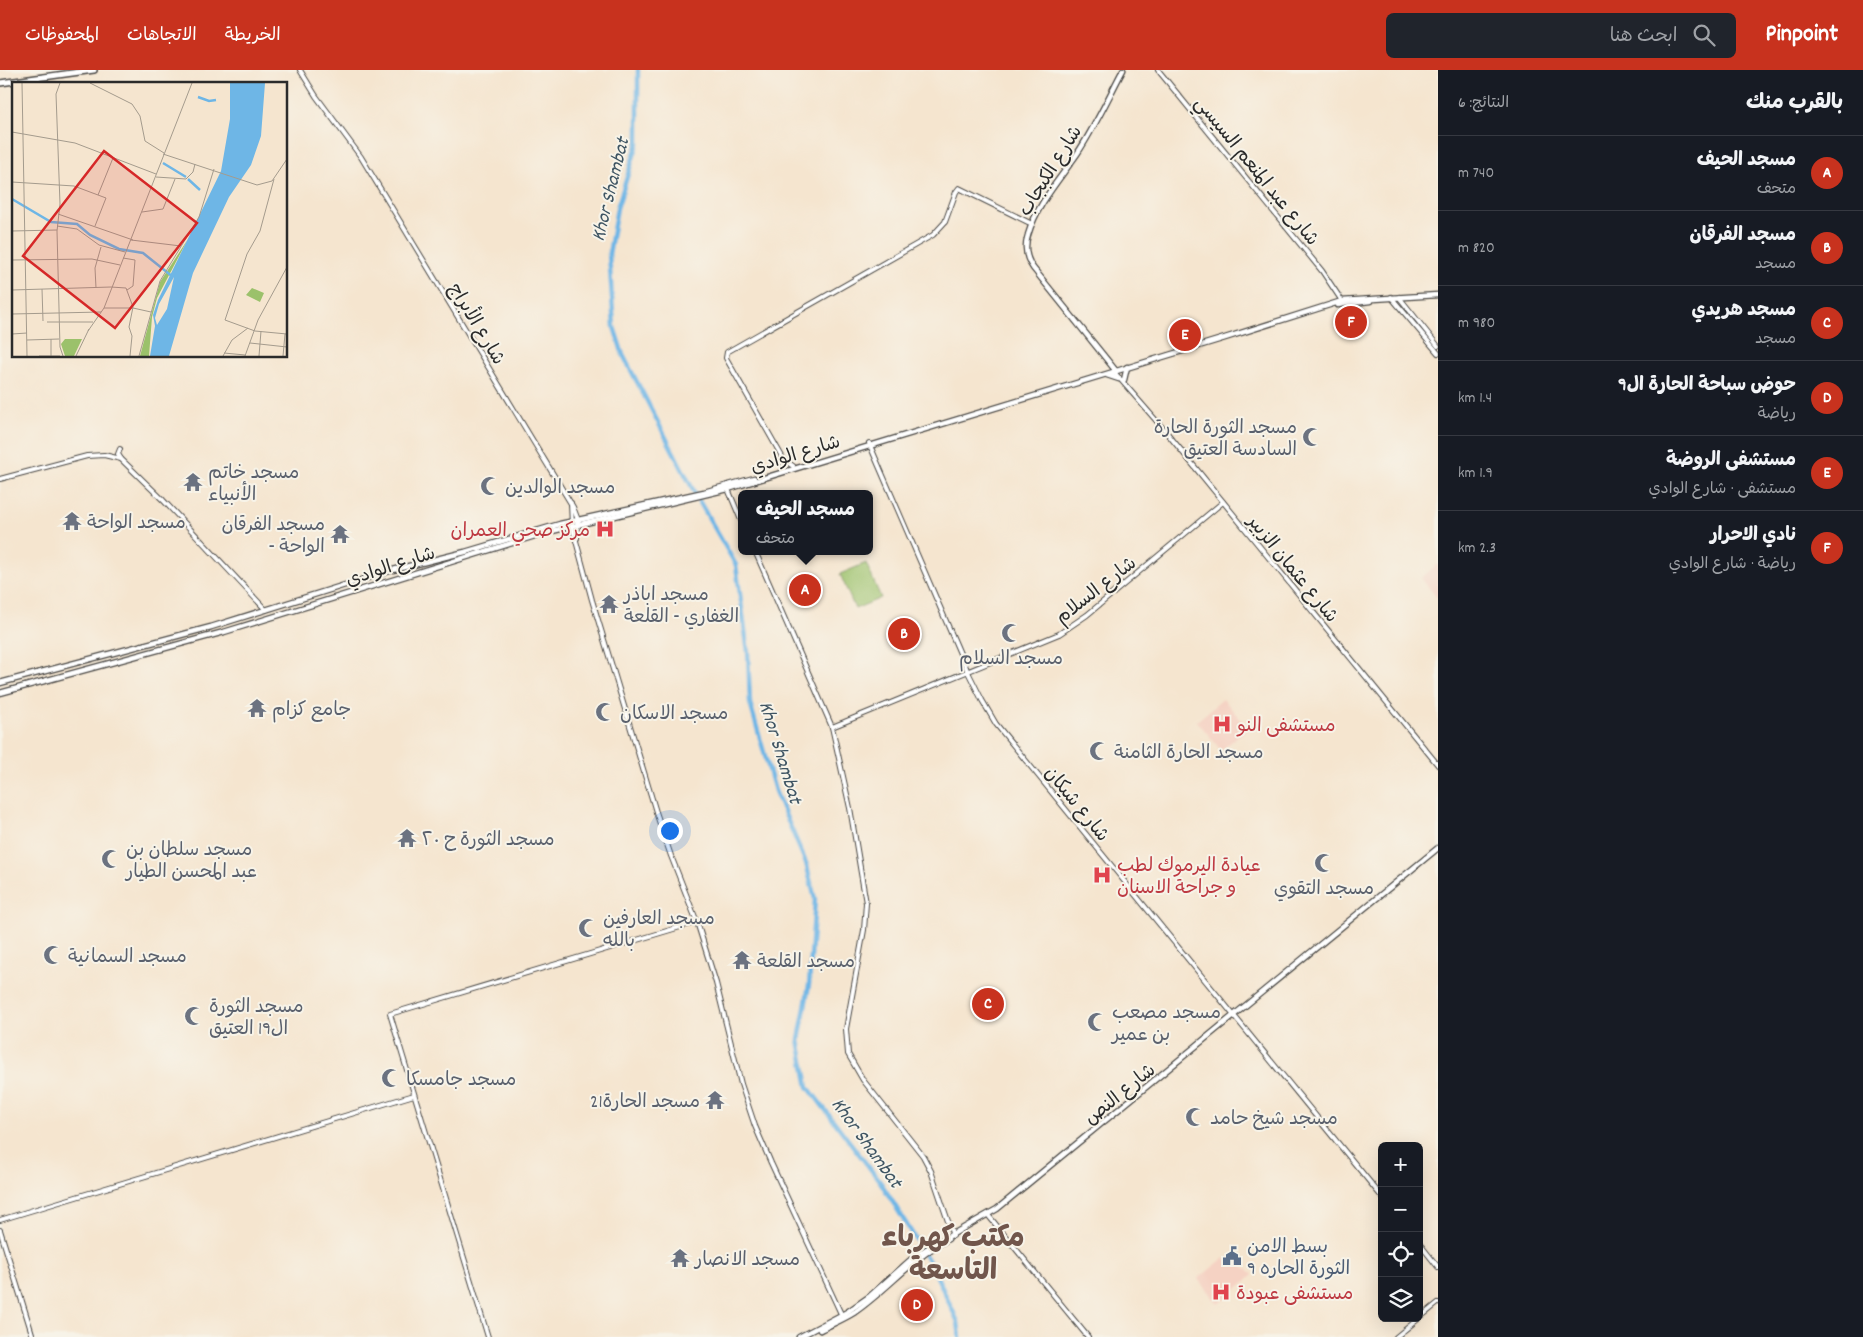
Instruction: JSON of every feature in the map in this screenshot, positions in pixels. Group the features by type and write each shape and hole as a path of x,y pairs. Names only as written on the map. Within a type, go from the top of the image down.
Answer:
{"main road":[{"path":"0,81 70,70"},
{"path":"0,81 94,70"},
{"name":"شارع الكبجاب","path":"1108,363 1029,263 1026,245 1032,224 1051,189 1090,131 1124,70"},
{"name":"شارع الوادي","path":"705,494 793,466 1106,375 1340,301 1438,296"},
{"name":"شارع الوادي","path":"1262,326 1270,326 1340,304 1392,298"},
{"path":"1108,363 1127,368 1122,379 1106,375 1108,363"},
{"path":"1108,363 1115,371"},
{"name":"شارع الوادي","path":"0,693 212,636 578,522 728,489 872,444"},
{"name":"شارع الوادي","path":"0,683 211,627 393,570 572,524"},
{"path":"324,591 323,597 325,601"},
{"path":"314,595 318,599 316,604"},
{"path":"211,627 209,632 212,636"},
{"path":"201,629 205,633 204,638"},
{"path":"71,664 72,673"},
{"path":"62,666 66,670 64,675"},
{"name":"شارع النص","path":"843,1317 863,1306 917,1257 990,1214 1438,849"},
{"path":"799,1337 843,1317"},
{"path":"805,1337 843,1317"}],"street":[{"name":"شارع الأبراج","path":"300,70 316,96 361,157 571,503 578,522"},
{"name":"شارع عبد المنعم السيسي","path":"1158,70 1280,218 1335,290 1340,301"},
{"path":"793,466 784,460 726,358 728,352 933,234 945,222 959,188 1032,224"},
{"path":"1392,298 1438,353"},
{"path":"1400,298 1438,346"},
{"name":"شارع عثمان الزبير","path":"1115,371 1438,766"},
{"name":"شارع شيكان","path":"872,444 875,456 968,672 1000,730 1378,1192"},
{"path":"120,449 118,454 121,459 163,500 266,610"},
{"path":"0,479 87,456 104,455 121,459"},
{"path":"783,470 784,460"},
{"path":"728,489 738,513"},
{"name":"شارع السلام","path":"832,726 968,672 1055,636 1072,627 1223,502"},
{"path":"571,503 572,524 592,600 649,791 673,863 697,922 723,1006 741,1084 755,1126 843,1317"},
{"path":"577,541 578,522"},
{"path":"757,555 832,726 850,808 866,903 864,930 846,1029 845,1039 848,1054 863,1080 924,1157 931,1171 953,1235"},
{"path":"488,1337 390,1014 697,922"},
{"path":"0,1220 414,1095"},
{"path":"990,1214 1088,1337"},
{"path":"0,1230 32,1337"},
{"path":"1423,1248 1438,1266"},
{"path":"1396,1337 1438,1303"}],"shaded area":[{"path":"1438,564 1438,599 1421,578"},
{"name":"مستشفى النو","path":"1223,699 1248,728 1221,750 1197,721"},
{"name":"مستشفى عبودة","path":"1224,1258 1248,1269 1253,1275 1218,1304 1198,1279"}],"green space":[{"path":"866,563 881,598 855,609 840,574"}],"waterway":[{"name":"Khor Shambat","path":"638,70 638,143 617,208 609,254 614,327 623,355 699,501 736,565 748,652 750,703 775,791 806,863 815,899 809,985 799,1040 808,1087 881,1183 907,1225 933,1268 958,1322 960,1337"}],"place":[{"name":"نادي الاحرار","path":"1351,322"},
{"name":"مستشفى الروضة","path":"1185,335"},
{"name":"مسجد الثورة الحارة السادسة العتيق","path":"1312,437"},
{"name":"مسجد خاتم الأنبياء","path":"193,482"},
{"name":"مسجد الوالدين","path":"490,486"},
{"name":"مسجد الواحة","path":"72,521"},
{"name":"مركز صحي العمران","path":"605,529"},
{"name":"مسجد الفرقان - الواحة","path":"340,534"},
{"name":"مسجد الحيف","path":"805,590"},
{"name":"مسجد اباذر الغفاري - القلعة","path":"609,604"},
{"name":"مسجد السلام","path":"1011,633"},
{"name":"مسجد الفرقان","path":"904,634"},
{"name":"جامع كزام","path":"257,708"},
{"name":"مسجد الاسكان","path":"605,712"},
{"name":"مستشفى النو","path":"1222,724"},
{"name":"مسجد الحارة الثامنة","path":"1099,751"},
{"name":"مسجد الثورة ح ٢٠","path":"407,838"},
{"name":"مسجد سلطان بن عبد المحسن الطيار","path":"111,859"},
{"name":"مسجد التقوي","path":"1324,863"},
{"name":"عيادة اليرموك لطب و جراحة الاسنان","path":"1102,875"},
{"name":"مسجد العارفين بالله","path":"588,928"},
{"name":"مسجد السمانية","path":"53,955"},
{"name":"مسجد القلعة","path":"742,960"},
{"name":"مسجد هريدي","path":"988,1004"},
{"name":"مسجد الثورة ال19 العتيق","path":"194,1016"},
{"name":"مسجد مصعب بن عمير","path":"1097,1022"},
{"name":"مسجد جامسكا","path":"391,1078"},
{"name":"مسجد الحارة21","path":"715,1100"},
{"name":"مسجد شيخ حامد","path":"1195,1117"},
{"name":"بسط الامن الثورة الحاره 9","path":"1232,1256"},
{"name":"مسجد الانصار","path":"680,1258"},
{"name":"مستشفى عبودة","path":"1221,1292"},
{"name":"حوض سباحة الحارة ال9","path":"917,1305"}],"district":[{"name":"مكتب كهرباء التاسعة","path":"953,1253"}]}
